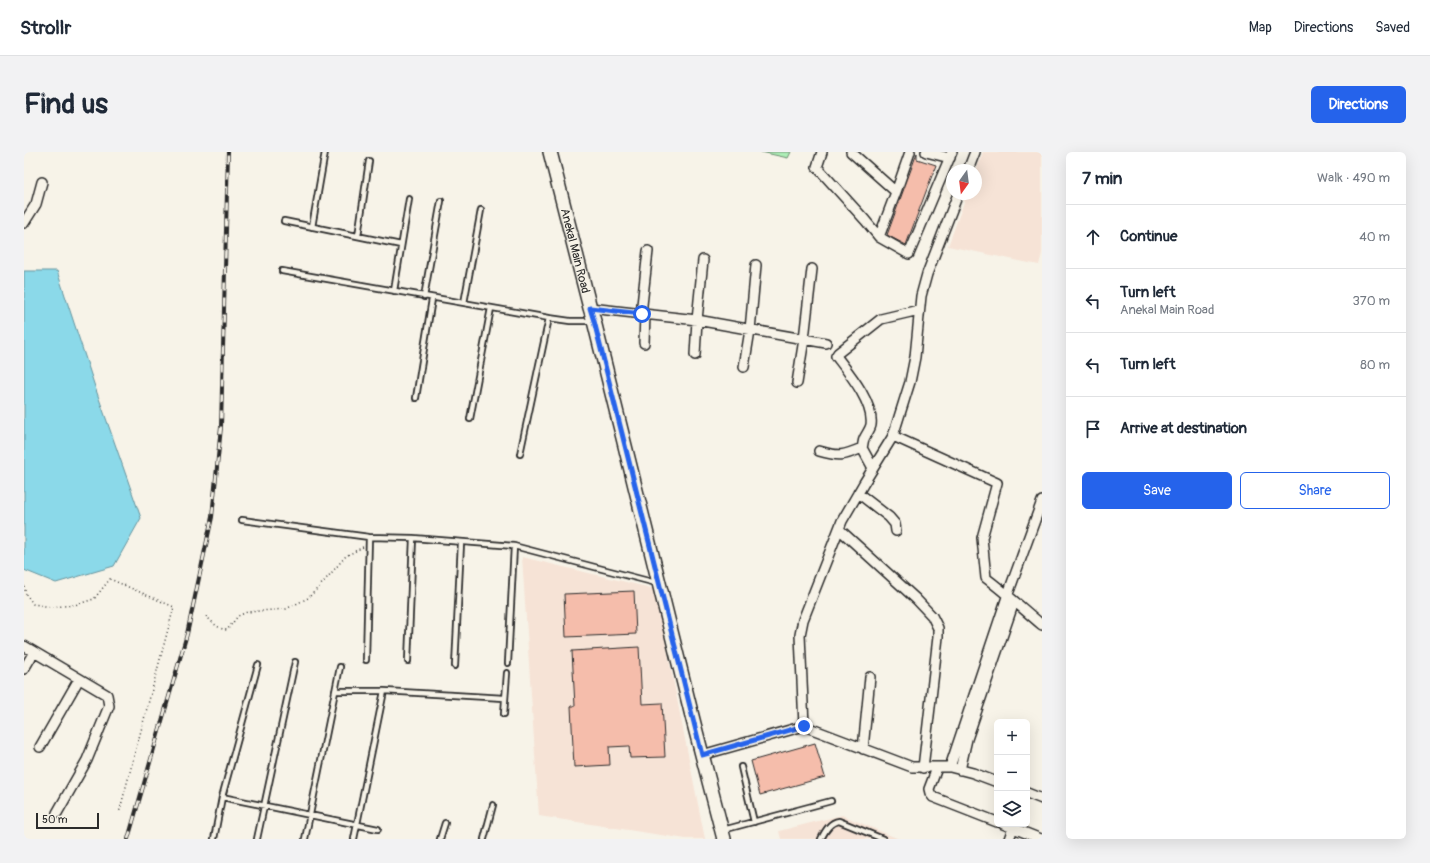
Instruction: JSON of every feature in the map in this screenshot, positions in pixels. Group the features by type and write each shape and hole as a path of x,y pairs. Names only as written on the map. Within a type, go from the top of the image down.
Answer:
{"main road":[{"name":"Anekal Main Road","path":"548,152 594,321 723,835"}],"street":[{"path":"822,152 817,167 879,237 909,254 951,155 926,152"},
{"path":"851,152 896,192"},
{"path":"879,237 910,152"},
{"path":"970,164 975,152"},
{"path":"24,223 36,204 42,182"},
{"path":"804,726 800,636 803,620 842,521 893,436 910,382 915,357 921,296 956,200"},
{"path":"644,343 644,314 648,251"},
{"path":"695,355 703,260"},
{"path":"744,367 750,330 756,264"},
{"path":"797,383 804,339 812,269"},
{"path":"590,308 697,320 826,343"},
{"path":"873,468 862,448 864,439 871,425 870,411 858,385 836,356 881,319 919,310"},
{"path":"893,436 997,483 982,538 986,578 1008,594 1014,602 1042,624"},
{"path":"819,451 829,454 845,455 862,448"},
{"path":"858,493 889,517 895,524 896,531"},
{"path":"950,767 1008,594 1042,501"},
{"path":"839,529 916,599 936,622 938,637 923,768"},
{"path":"960,770 967,739 1014,602"},
{"path":"24,646 107,695 109,706 87,760 57,813"},
{"path":"24,669 34,652"},
{"path":"863,749 870,677"},
{"path":"40,747 79,679"},
{"path":"702,755 804,726 912,768 950,767 994,781"},
{"path":"937,768 929,790 933,797 994,821"},
{"path":"1030,794 1042,799"},
{"path":"1009,839 1013,828 1042,839"}],"lane":[{"path":"312,227 325,152"},
{"path":"358,236 369,161"},
{"path":"394,291 409,199"},
{"path":"424,297 441,201"},
{"path":"464,303 481,210"},
{"path":"284,221 401,245"},
{"path":"282,271 432,299 464,303 570,322 594,321"},
{"path":"416,398 432,299"},
{"path":"470,419 491,308"},
{"path":"520,454 549,318"},
{"path":"242,520 369,537 413,538 514,546 660,584"},
{"path":"366,660 369,537"},
{"path":"408,661 413,538"},
{"path":"455,666 461,543"},
{"path":"508,663 514,546"},
{"path":"257,839 263,805 295,662"},
{"path":"214,839 222,797 258,665"},
{"path":"304,839 340,667"},
{"path":"504,714 507,673"},
{"path":"335,691 384,691 504,698"},
{"path":"354,839 384,691"},
{"path":"741,767 754,822"},
{"path":"222,797 378,829"},
{"path":"723,835 754,822 831,801"},
{"path":"484,839 494,805"},
{"path":"821,839 827,828 834,821 839,821 883,839"},
{"path":"440,839 445,823"}],"path":[{"path":"206,616 216,626 223,630 227,630 238,616 247,612 286,609 308,598 346,556 369,544"},
{"path":"24,586 26,594 33,604 51,608 75,606 94,599 110,579 174,607 119,813"}],"shaded area":[{"path":"983,152 1042,152 1042,253 1039,265 948,246 965,200 982,200 982,164 979,164"},
{"path":"522,557 655,589 705,839 686,839 539,816"},
{"path":"842,815 899,839 781,839 779,831"}],"green space":[{"path":"761,152 791,152 788,158"}],"water":[{"path":"24,271 57,271 96,390 141,518 114,566 56,583 24,570"}],"building":[{"path":"917,153 917,159 936,165 906,245 887,235"},
{"path":"634,591 636,634 566,637 564,594"},
{"path":"639,647 642,704 662,703 665,757 630,758 629,746 609,747 610,765 574,767 571,706 575,706 572,651"},
{"path":"815,743 825,777 760,795 751,761"}],"railway":[{"path":"128,839 187,634 212,517 221,427 228,152"}],"route":[{"path":"642,314 590,308 702,755 804,726"}]}
